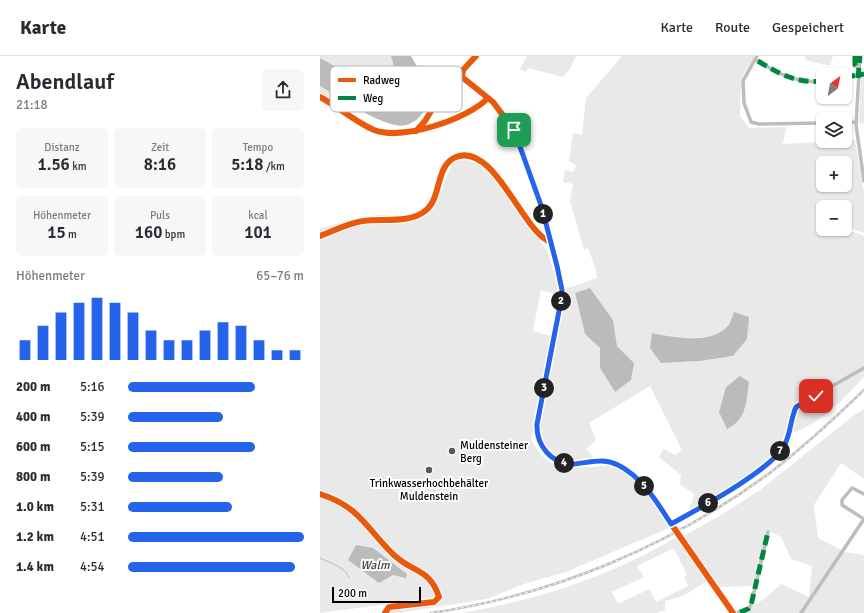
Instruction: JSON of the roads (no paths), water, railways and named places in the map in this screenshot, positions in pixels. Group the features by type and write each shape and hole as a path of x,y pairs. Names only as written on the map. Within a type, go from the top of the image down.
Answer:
{"main road":[{"path":"476,56 462,75 464,79 488,98 503,114 514,130 540,202 551,242 562,293 537,424 540,442 548,454 561,462 575,464 600,460 622,467 642,483 733,613"}],"street":[{"path":"855,56 855,65 858,68"},
{"path":"860,56 858,68 856,122 864,181"},
{"path":"816,81 805,82 791,79 756,58 743,81 745,107 753,123 816,123"},
{"path":"852,76 864,74"},
{"path":"342,112 374,130 388,133 401,132 421,130 435,126 471,111 488,98"},
{"path":"852,122 856,122"},
{"path":"672,526 738,485 778,454 787,438 796,407 864,368"},
{"path":"800,613 864,519 842,505 842,500 851,488 854,488 864,494"},
{"path":"736,613 748,609 751,605 768,532"}],"water":[{"path":"391,56 411,56 417,66 394,66"},
{"path":"320,58 335,66 330,66 330,92 320,86"},
{"path":"362,112 423,112 416,120 406,125 387,123"},
{"path":"590,288 613,320 617,346 634,363 631,380 615,392 600,368 600,348 585,334 575,293"},
{"path":"734,312 749,317 747,339 733,356 700,361 661,363 650,348 652,333 681,338 702,338 712,336 727,327"},
{"path":"740,376 749,382 746,403 742,415 734,425 727,429 719,412 726,387"},
{"name":"Walm","path":"356,545 373,548 407,574 406,578 393,575 379,583 348,560"}],"waterway":[{"path":"320,558 341,568 345,571 349,578"}],"railway":[{"path":"431,613 477,605 522,594 566,580 610,564 693,523 733,499 771,472 819,432 864,390"}],"place":[{"name":"Muldensteiner Berg","path":"452,451"},
{"name":"Trinkwasserhochbehälter Muldenstein","path":"429,470"}]}
